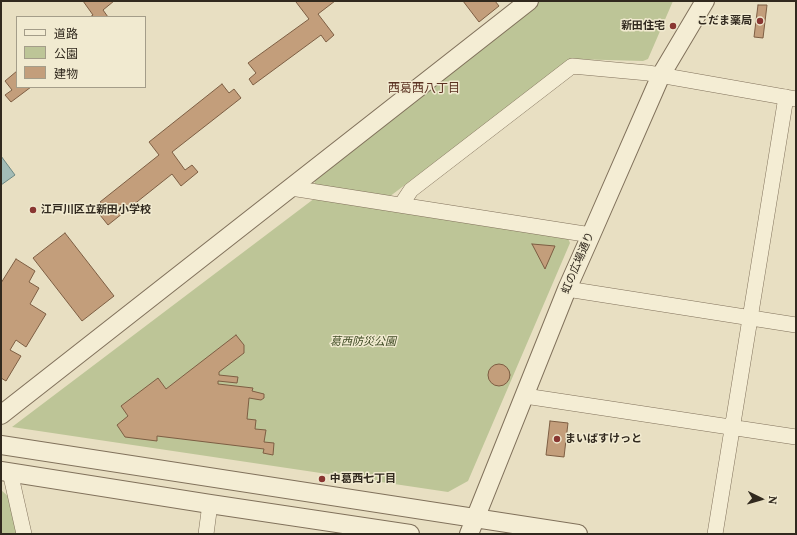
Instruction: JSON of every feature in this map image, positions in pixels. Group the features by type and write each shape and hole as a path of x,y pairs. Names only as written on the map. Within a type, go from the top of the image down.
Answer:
{"street":[{"path":"1,415 529,1"},
{"name":"虹の広場通り","path":"473,526 567,289 661,75 705,1"},
{"path":"401,205 411,190 572,66 661,75 791,98 751,318 715,534"},
{"path":"291,188 591,235"},
{"path":"567,289 796,325"},
{"path":"525,396 796,437"},
{"path":"1,445 473,526 578,534"},
{"path":"24,534 6,471 410,534"},
{"path":"206,534 210,504"}],"green space":[{"path":"537,1 673,1 648,59 643,61 571,59 389,197 314,187 315,181"},
{"name":"葛西防災公園","path":"315,198 567,236 570,243 468,481 448,492 12,427"},
{"path":"1,490 9,497 17,534 1,534"}],"water":[{"path":"1,156 15,175 1,185"}],"building":[{"path":"83,1 114,1 103,10 107,16 92,16 93,15"},
{"path":"335,1 318,14 334,35 326,42 321,35 253,85 249,79 256,73 248,63 309,19 296,2"},
{"path":"463,1 495,1 499,6 479,22"},
{"name":"こだま薬局","path":"758,5 767,5 763,38 754,37"},
{"path":"16,72 16,88 30,88 11,102 5,95 12,90 5,81"},
{"path":"222,84 229,93 234,89 241,98 172,152 185,170 192,165 198,172 181,186 172,174 108,225 100,215 107,210 100,202 159,155 149,142"},
{"path":"65,233 114,296 82,321 33,258"},
{"path":"532,244 555,246 545,269"},
{"path":"16,259 35,271 29,282 39,288 30,304 46,314 26,347 16,340 10,350 21,356 6,381 1,378 1,283"},
{"path":"236,335 244,345 244,353 219,372 219,375 238,377 237,383 218,381 218,384 253,388 252,391 264,394 264,398 261,400 249,398 247,419 256,420 255,429 266,430 264,442 274,443 273,455 263,453 264,449 157,436 157,441 125,437 117,425 128,416 121,406 158,378 166,389"},
{"path":"499,364 507,367 510,375 507,383 499,386 491,383 488,375 491,367"},
{"name":"まいばすけっと","path":"550,421 568,423 564,457 546,455"}],"place":[{"name":"こだま薬局","path":"760,21"},
{"name":"新田住宅","path":"673,26"},
{"name":"江戸川区立新田小学校","path":"33,210"},
{"name":"まいばすけっと","path":"557,439"},
{"name":"中葛西七丁目","path":"322,479"}],"district":[{"name":"西葛西八丁目","path":"424,89"}]}
